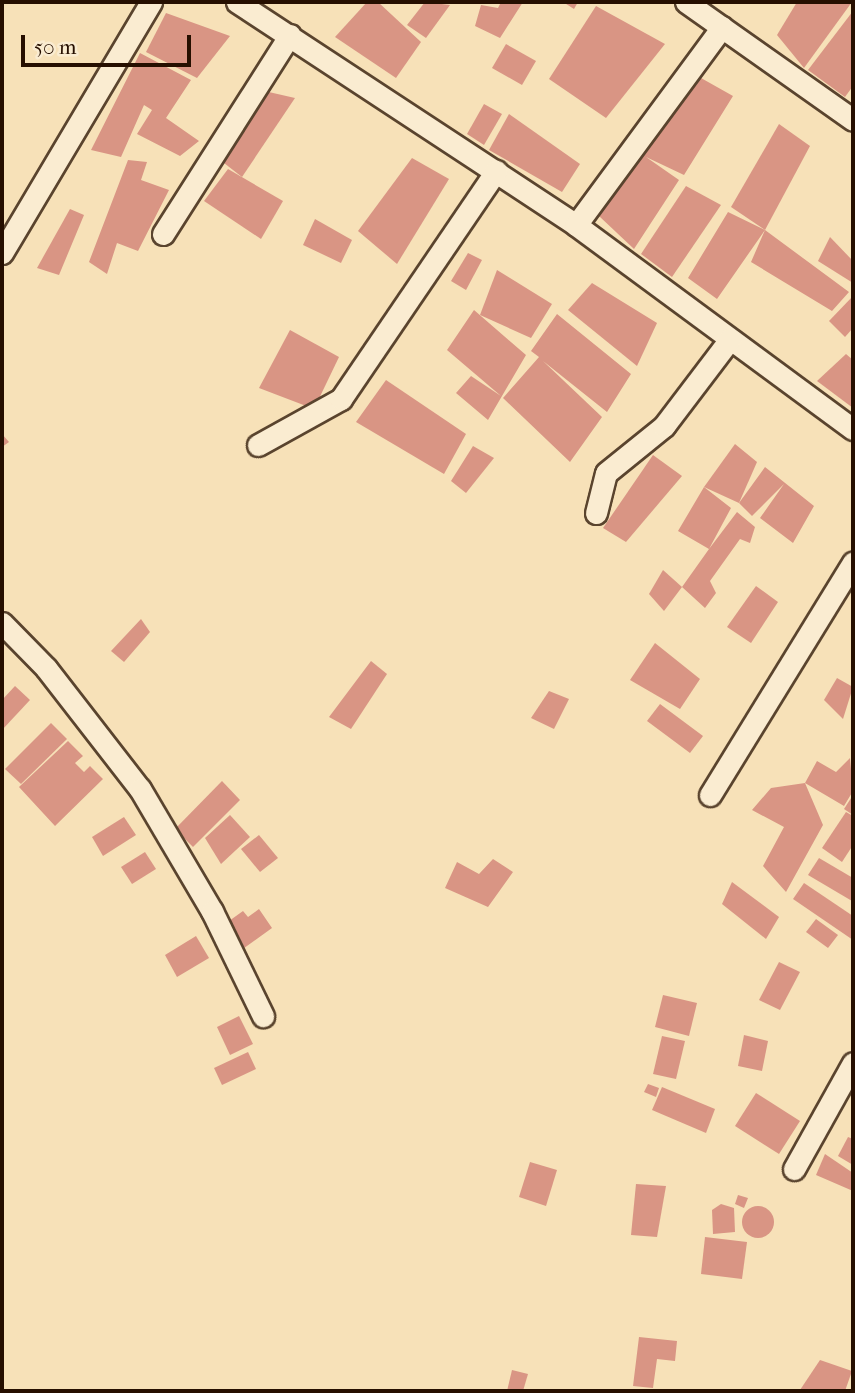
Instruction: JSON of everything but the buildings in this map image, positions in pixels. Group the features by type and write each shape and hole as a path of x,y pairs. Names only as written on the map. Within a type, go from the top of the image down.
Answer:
{"street":[{"path":"2,253 151,2"},
{"path":"237,2 576,225 853,429"},
{"path":"686,2 853,120"},
{"path":"576,225 722,27"},
{"path":"163,234 290,35"},
{"path":"258,446 341,399 496,171"},
{"path":"596,513 606,473 664,426 730,339"},
{"path":"710,795 853,563"},
{"path":"2,623 46,668 140,789 212,911 263,1016"},
{"path":"794,1169 853,1063"}]}
